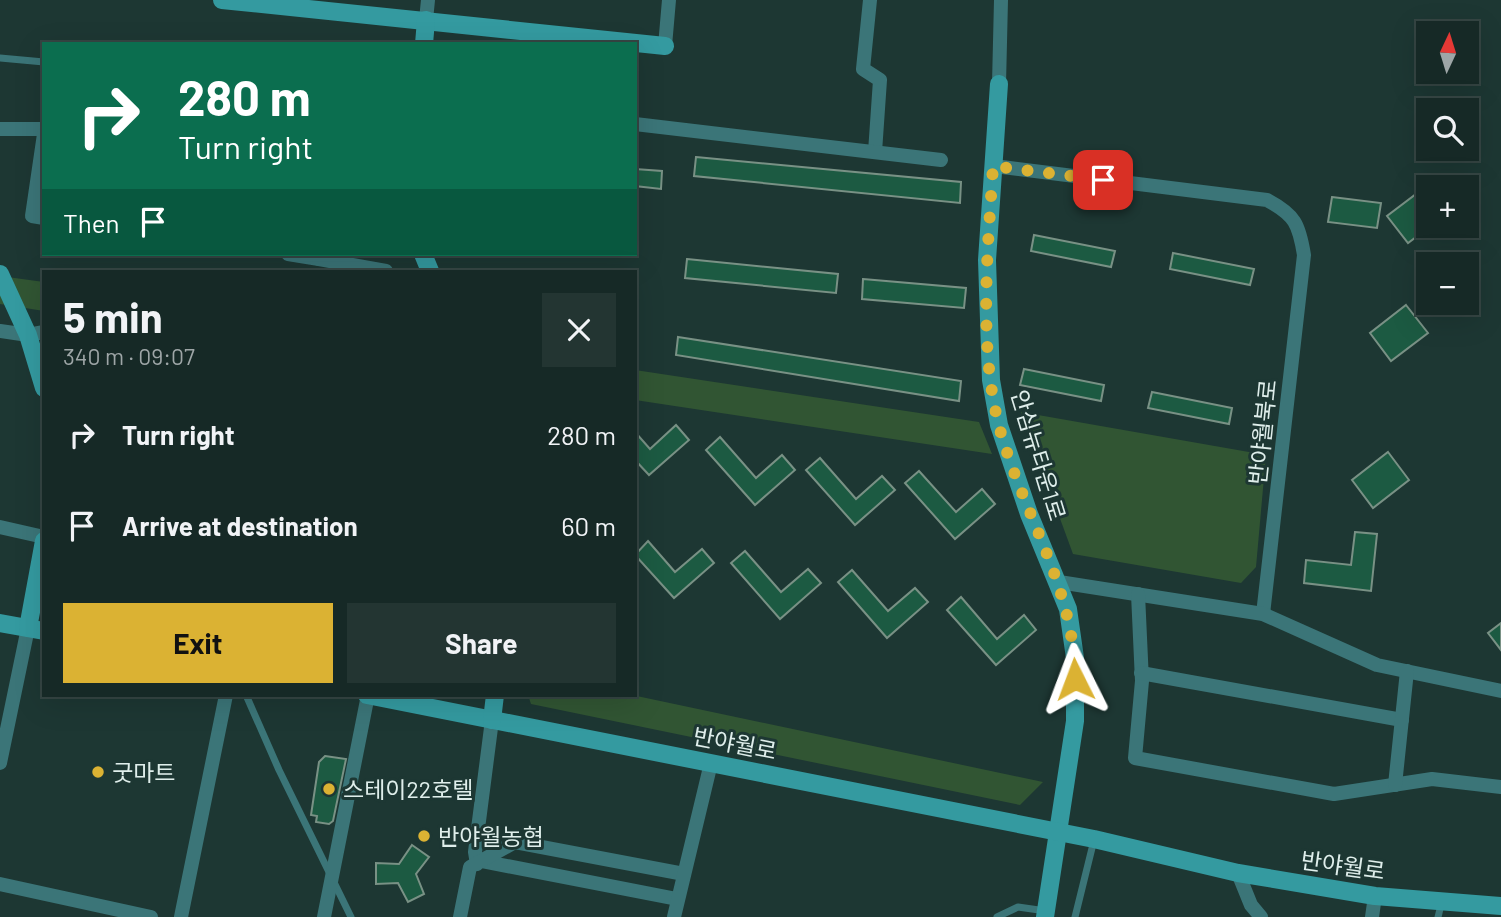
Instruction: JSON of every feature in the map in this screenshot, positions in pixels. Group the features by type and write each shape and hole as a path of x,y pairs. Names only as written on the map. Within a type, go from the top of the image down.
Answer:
{"street":[{"path":"222,0 621,42"},
{"path":"424,42 428,0"},
{"path":"637,44 665,47 669,0"},
{"path":"870,0 863,69 880,80 875,152"},
{"path":"999,84 1003,7 1001,0"},
{"name":"안심뉴타운1로","path":"999,84 987,260 991,380 999,425 1028,514 1059,582 1068,609 1075,658 1075,721 1045,914"},
{"path":"637,124 940,160"},
{"path":"0,129 42,129"},
{"path":"42,148 32,216 42,218"},
{"name":"반야월북로","path":"993,166 1267,201 1289,212 1300,232 1304,255 1263,614"},
{"path":"319,256 382,270"},
{"path":"0,274 36,333 42,374"},
{"path":"0,331 36,333"},
{"path":"0,527 42,538"},
{"path":"0,764 36,630 42,562"},
{"path":"1059,582 1263,614 1377,665 1501,691"},
{"path":"1138,594 1141,673 1135,758 1334,794 1432,779 1501,786"},
{"path":"0,623 36,630"},
{"path":"1395,785 1406,671"},
{"path":"1141,673 1402,720"},
{"path":"181,917 226,697"},
{"path":"324,917 368,697"},
{"name":"반야월로","path":"378,697 1094,839 1238,873 1440,909 1501,906"},
{"path":"460,917 476,864 475,852 495,697"},
{"path":"674,917 711,763"},
{"path":"476,864 515,842 684,874"},
{"path":"476,864 677,900"},
{"path":"1238,873 1251,905 1261,917"},
{"path":"0,884 151,917"},
{"path":"1372,917 1375,896"}],"lane":[{"path":"0,58 42,62"},
{"path":"247,697 351,917"},
{"path":"1075,917 1094,839"},
{"path":"997,917 1018,907 1045,914"}],"green space":[{"path":"0,276 42,282 42,311 0,304"},
{"path":"637,370 979,422 992,454 637,400"},
{"path":"1021,412 1266,455 1256,567 1241,583 1073,554"},
{"path":"637,696 1043,782 1020,805 531,704 529,697"}],"building":[{"path":"696,157 961,182 960,203 694,176"},
{"path":"637,169 662,171 661,189 637,186"},
{"path":"1416,194 1416,237 1408,243 1387,216"},
{"path":"1332,197 1381,203 1377,228 1328,222"},
{"path":"1034,235 1115,251 1111,267 1031,251"},
{"path":"1173,253 1254,269 1250,285 1170,269"},
{"path":"687,259 838,274 836,293 685,278"},
{"path":"863,279 966,288 964,308 862,299"},
{"path":"1406,305 1428,333 1391,361 1370,333"},
{"path":"678,337 961,381 959,401 676,355"},
{"path":"1024,369 1104,385 1101,401 1020,385"},
{"path":"1152,392 1232,408 1229,424 1148,408"},
{"path":"676,425 689,440 649,475 637,462 637,434 650,449"},
{"path":"720,437 756,478 782,455 795,470 755,505 706,450"},
{"path":"1388,452 1409,480 1373,508 1352,480"},
{"path":"820,458 856,499 882,476 895,490 855,525 806,470"},
{"path":"919,471 956,512 982,489 995,504 955,539 905,483"},
{"path":"1355,532 1377,534 1371,591 1304,583 1306,560 1351,565"},
{"path":"648,541 675,572 702,549 714,563 674,598 637,557 637,553"},
{"path":"745,551 781,592 808,569 821,583 780,619 731,563"},
{"path":"852,570 888,611 915,588 928,602 887,638 838,582"},
{"path":"961,597 997,639 1024,615 1036,630 996,665 947,610"},
{"path":"1501,623 1501,650 1488,633"},
{"name":"스테이22호텔","path":"325,756 346,759 333,821 329,824 316,822 317,816 311,815 319,762"},
{"path":"412,845 429,857 416,874 424,894 408,902 398,883 376,884 376,863 399,864"}],"place":[{"name":"굿마트","path":"98,772"},
{"name":"스테이22호텔","path":"329,789"},
{"name":"반야월농협","path":"424,836"}],"route":[{"path":"1075,679 1068,609 1059,582 1028,514 999,425 991,380 987,260 993,166 1103,180"}]}
